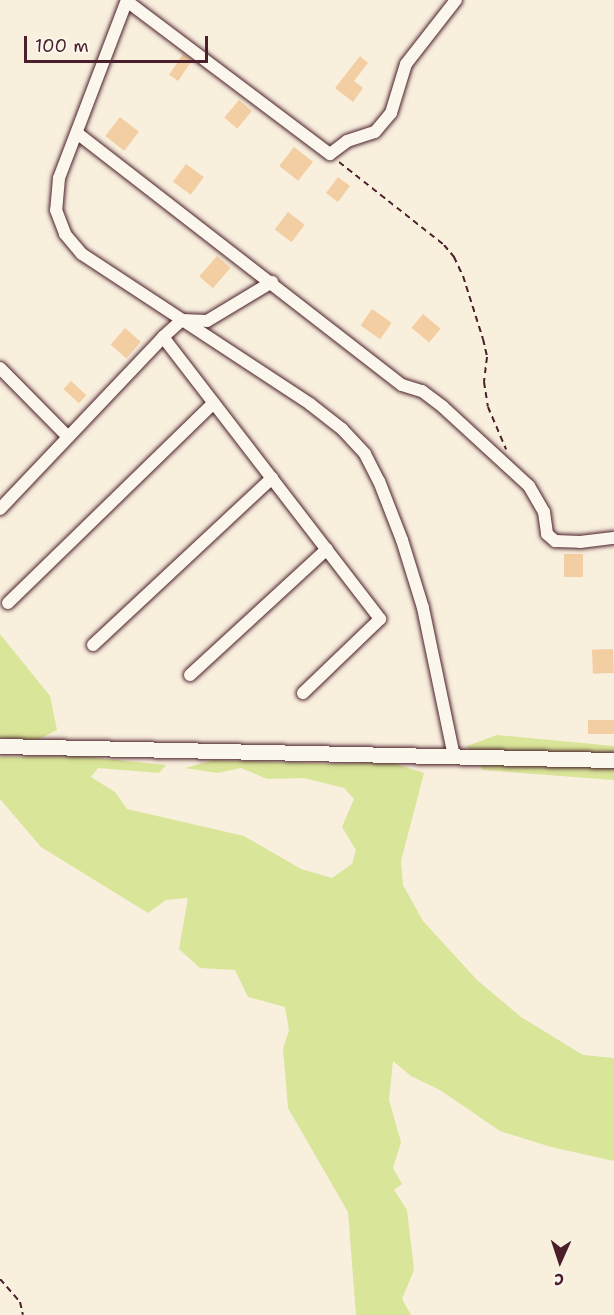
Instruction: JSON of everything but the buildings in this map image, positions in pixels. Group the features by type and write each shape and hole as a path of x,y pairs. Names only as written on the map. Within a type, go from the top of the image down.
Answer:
{"street":[{"path":"454,756 423,608 402,540 379,481 365,454 342,429 310,404 82,254 65,234 56,210 59,178 128,1 330,154 347,141 375,132 391,113 406,64 456,0"},
{"path":"77,133 402,385 422,391 443,407 529,486 544,512 547,534 555,541 580,543 614,538"},
{"path":"0,509 163,337 182,320 207,321 272,282"},
{"path":"163,337 380,619 303,693"},
{"path":"0,368 69,437"},
{"path":"8,603 214,403"},
{"path":"93,645 272,478"},
{"path":"190,675 327,549"},
{"path":"0,746 614,760"}],"path":[{"path":"330,154 444,245 453,257 464,276 483,339 487,357 484,382 488,407 518,476"},
{"path":"0,1279 20,1302 23,1315"}],"green space":[{"path":"0,634 50,696 57,730 35,741 0,738"},
{"path":"497,735 614,746 614,780 483,770 467,746"},
{"path":"78,756 166,765 159,773 98,768 91,777 115,792 127,809 244,836 301,869 332,878 352,864 356,850 342,827 354,799 344,788 304,778 267,779 241,768 217,773 185,768 214,760 334,764 389,762 424,773 401,861 403,885 423,921 477,980 521,1017 583,1055 614,1058 614,1161 551,1147 500,1131 440,1090 411,1076 393,1061 389,1100 401,1142 393,1168 402,1184 394,1190 407,1210 414,1270 402,1299 411,1315 356,1315 348,1212 288,1108 283,1049 289,1030 285,1007 248,997 235,970 200,968 179,949 188,898 166,900 148,913 41,847 0,799 0,757"}]}
